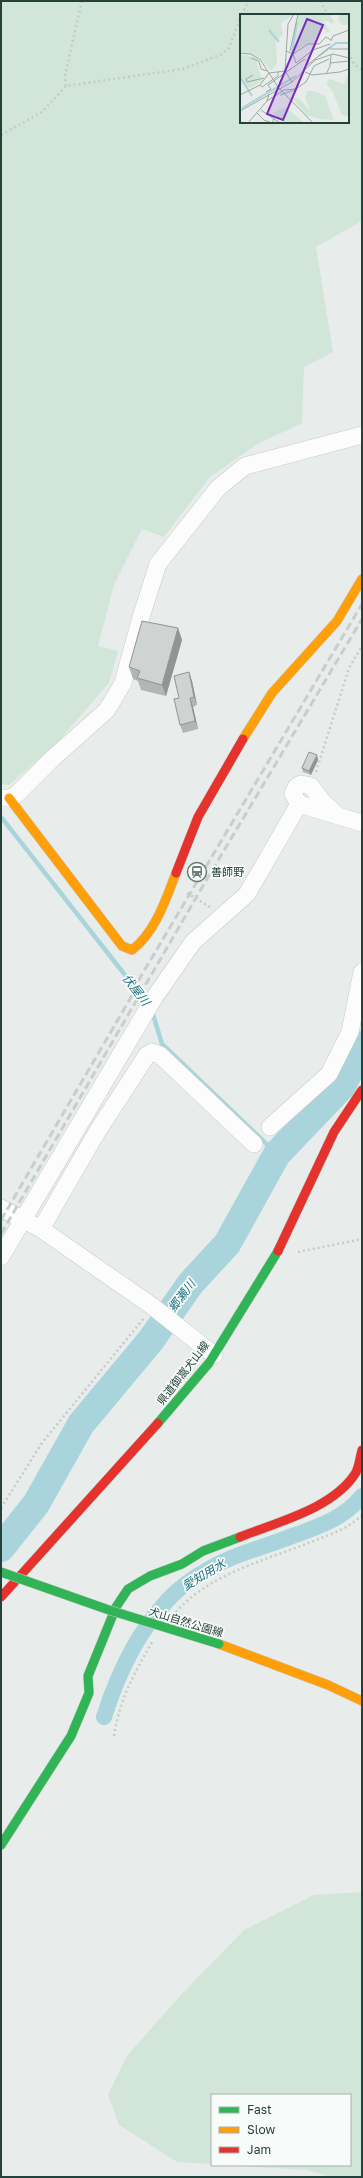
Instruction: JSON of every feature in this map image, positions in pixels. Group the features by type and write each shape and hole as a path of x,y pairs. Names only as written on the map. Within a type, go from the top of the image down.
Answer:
{"street":[{"path":"362,435 245,466 218,488 158,564 140,617 123,683 107,710 53,758 16,795 5,798 122,946 132,950 143,942 164,903 198,817 226,766 272,693 337,621 362,579"},
{"path":"337,815 322,801 311,786 301,784 296,787 293,794 299,804 321,812 337,815 362,823"},
{"path":"1,1257 154,998 193,942 222,914 247,894 299,804"},
{"path":"270,1127 329,1074 350,1032 362,972"},
{"path":"41,1230 97,1132 146,1055 152,1052 160,1055 254,1144"},
{"name":"県道御嵩犬山線","path":"1,1597 140,1445 214,1355 276,1254 334,1132 362,1090"},
{"path":"1,1208 41,1230 152,1306 181,1327 214,1355"},
{"path":"1,1845 71,1736 89,1693 88,1676 116,1607 128,1590 150,1576 182,1564 203,1551 318,1506 338,1493 356,1473 362,1450"},
{"name":"犬山自然公園線","path":"1,1572 109,1610 219,1644 328,1685 362,1701"}],"path":[{"path":"66,86 65,75 82,1"},
{"path":"242,14 248,1"},
{"path":"320,1 327,14"},
{"path":"1,135 42,112 66,86 183,69 222,54 229,48 240,19"},
{"path":"349,55 354,66 362,70"},
{"path":"311,786 320,762 346,675 362,646"},
{"path":"171,884 222,914"},
{"path":"276,1254 285,1256 327,1245 362,1239"},
{"path":"1,1508 42,1443 152,1306"},
{"path":"175,1613 198,1592 220,1579 344,1529 362,1515"},
{"path":"114,1736 118,1712 126,1692 155,1637"}],"green space":[{"path":"1,1 362,1 362,55 360,58 362,61 362,221 316,247 333,352 304,367 302,423 256,445 210,477 164,537 142,529 114,585 98,646 118,651 109,683 56,744 9,785 1,784"},
{"path":"362,1892 362,2177 331,2177 307,2170 241,2166 351,2166 351,2094 211,2094 211,2164 177,2162 119,2125 108,2095 126,2057 179,1997 244,1930 314,1895"}],"building":[{"path":"142,621 178,628 162,685 137,678 140,671 129,667"},
{"path":"189,672 194,697 190,698 195,721 180,725 174,699 179,698 174,676"},
{"path":"309,752 317,755 309,771 302,768"}],"waterway":[{"name":"伏屋川","path":"1,817 147,1003"},
{"name":"伏屋川","path":"152,1011 162,1044 277,1154"},
{"name":"郷瀬川","path":"1,1548 36,1504 81,1424 151,1340 191,1283 227,1244 277,1154 342,1086 362,1045"},
{"name":"愛知用水","path":"104,1717 115,1686 137,1641 156,1613 178,1590 198,1576 226,1560 328,1522 346,1511 362,1496"}],"railway":[{"path":"1,1220 130,999 141,976 362,604"},
{"path":"1,1234 204,884 362,619"}],"traffic: fast":[{"path":"158,1423 209,1363 278,1251"},
{"path":"1,1845 71,1736 89,1693 88,1676 116,1607 128,1589 150,1576 182,1564 203,1551 240,1537"},
{"path":"1,1572 109,1610 219,1644"}],"traffic: slow":[{"path":"243,739 272,693 337,621 362,579"},
{"path":"9,798 122,946 132,950 147,934 159,915 176,873"},
{"path":"219,1644 328,1685 362,1701"}],"traffic: jam":[{"path":"176,873 198,817 243,739"},
{"path":"278,1251 334,1132 362,1090"},
{"path":"1,1597 158,1423"},
{"path":"240,1537 303,1513 333,1496 345,1486 355,1474 362,1450"}],"place":[{"name":"善師野","path":"197,872"}]}
